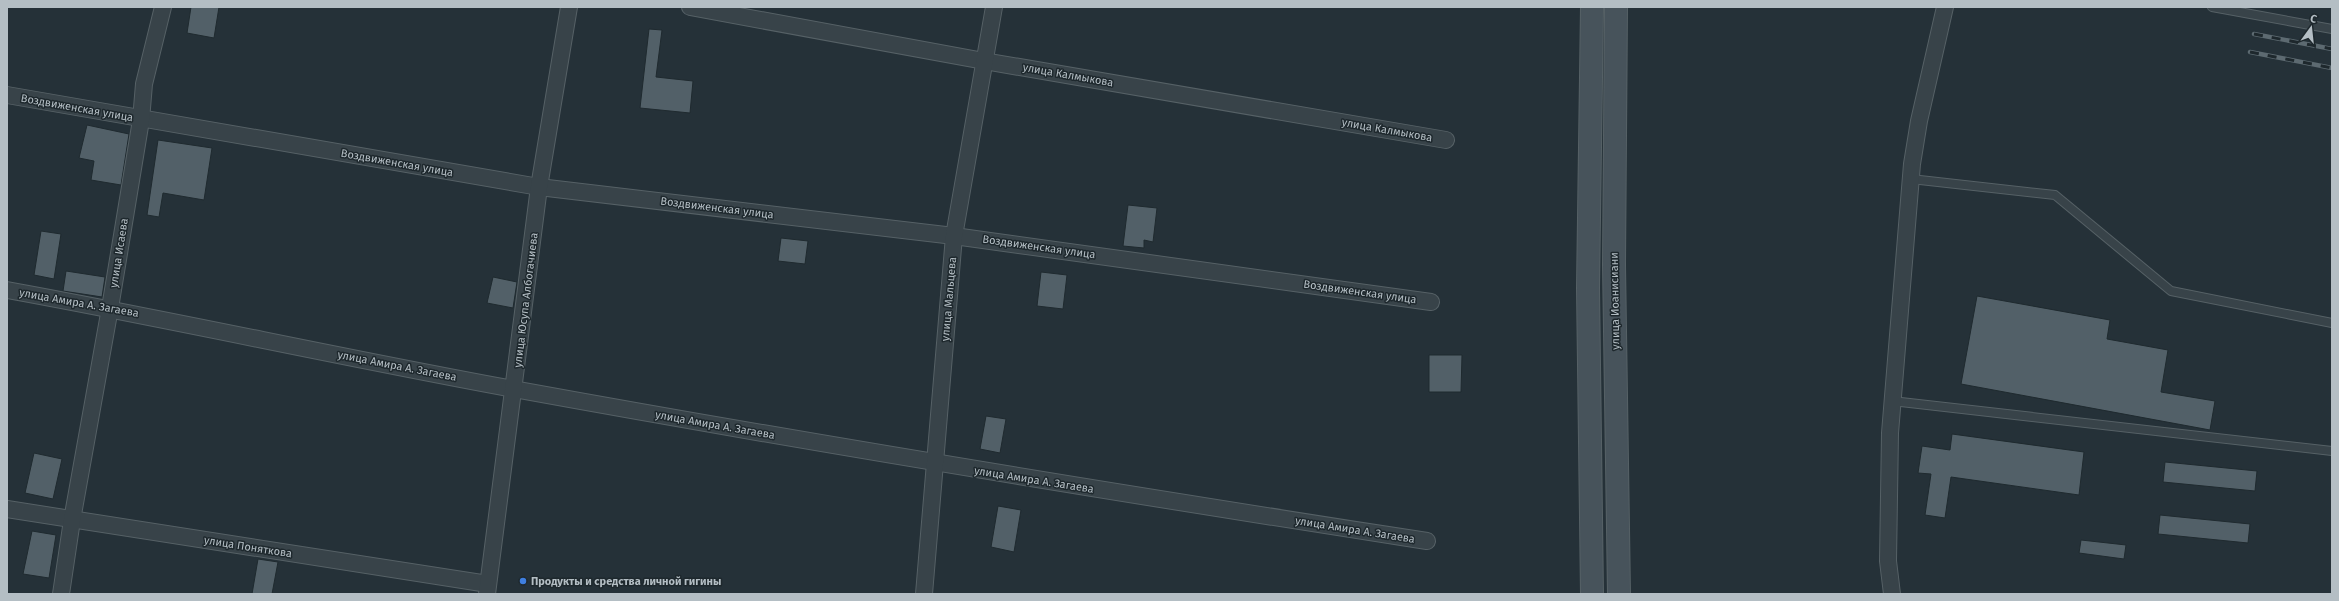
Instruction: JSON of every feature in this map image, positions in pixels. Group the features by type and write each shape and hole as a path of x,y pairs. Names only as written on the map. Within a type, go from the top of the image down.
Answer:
{"main road":[{"path":"1592,7 1588,288 1592,594"},
{"name":"улица Иоанисиани","path":"1616,7 1614,266 1619,594"}],"street":[{"name":"улица Исаева","path":"61,594 72,520 110,308 141,120 144,84 163,7"},
{"name":"улица Юсупа Албогачиева","path":"488,589 515,390 539,187 569,7"},
{"name":"улица Калмыкова","path":"690,7 984,61 1446,140"},
{"name":"улица Мальцева","path":"924,594 954,236 994,7"},
{"path":"1892,594 1888,562 1890,433 1911,179 1919,121 1945,7"},
{"name":"Воздвиженская улица","path":"7,95 141,120 539,187 954,236 1431,302"},
{"name":"улица Амира А. Загаева","path":"7,290 110,308 515,390 935,464 1426,541"},
{"name":"улица Поняткова","path":"7,509 488,589"}],"lane":[{"path":"2212,7 2332,29"},
{"path":"1911,179 2055,195 2171,291 2332,323"},
{"path":"1892,401 2332,451"}],"building":[{"path":"191,7 219,7 214,38 187,33"},
{"path":"649,29 662,30 656,77 693,81 690,113 640,108"},
{"path":"87,125 129,134 121,185 91,180 94,161 79,158"},
{"path":"158,140 212,148 204,200 163,193 159,217 147,215"},
{"path":"1128,205 1157,208 1153,242 1144,240 1144,248 1123,246"},
{"path":"41,231 61,234 54,279 34,275"},
{"path":"781,238 808,241 805,264 778,261"},
{"path":"66,271 105,277 102,297 63,291"},
{"path":"1041,272 1067,275 1063,309 1037,306"},
{"path":"493,277 517,282 513,308 487,303"},
{"path":"1977,296 2110,320 2107,339 2168,350 2161,392 2215,401 2210,430 1961,384"},
{"path":"1429,355 1462,355 1461,392 1429,392"},
{"path":"986,416 1006,419 1000,453 980,449"},
{"path":"1952,434 2084,452 2079,495 1951,477 1945,518 1925,515 1931,474 1918,473 1922,446 1950,450"},
{"path":"34,453 62,459 53,499 25,493"},
{"path":"2165,462 2257,471 2255,491 2163,482"},
{"path":"998,506 1021,510 1014,552 991,547"},
{"path":"2160,515 2250,524 2248,543 2158,534"},
{"path":"32,531 56,535 49,578 23,574"},
{"path":"2081,540 2126,545 2124,559 2079,553"},
{"path":"258,559 278,562 272,594 252,594"}],"railway":[{"path":"2254,34 2332,49"},
{"path":"2250,52 2332,68"}],"place":[{"name":"Продукты и средства личной гигины","path":"523,581"}]}
